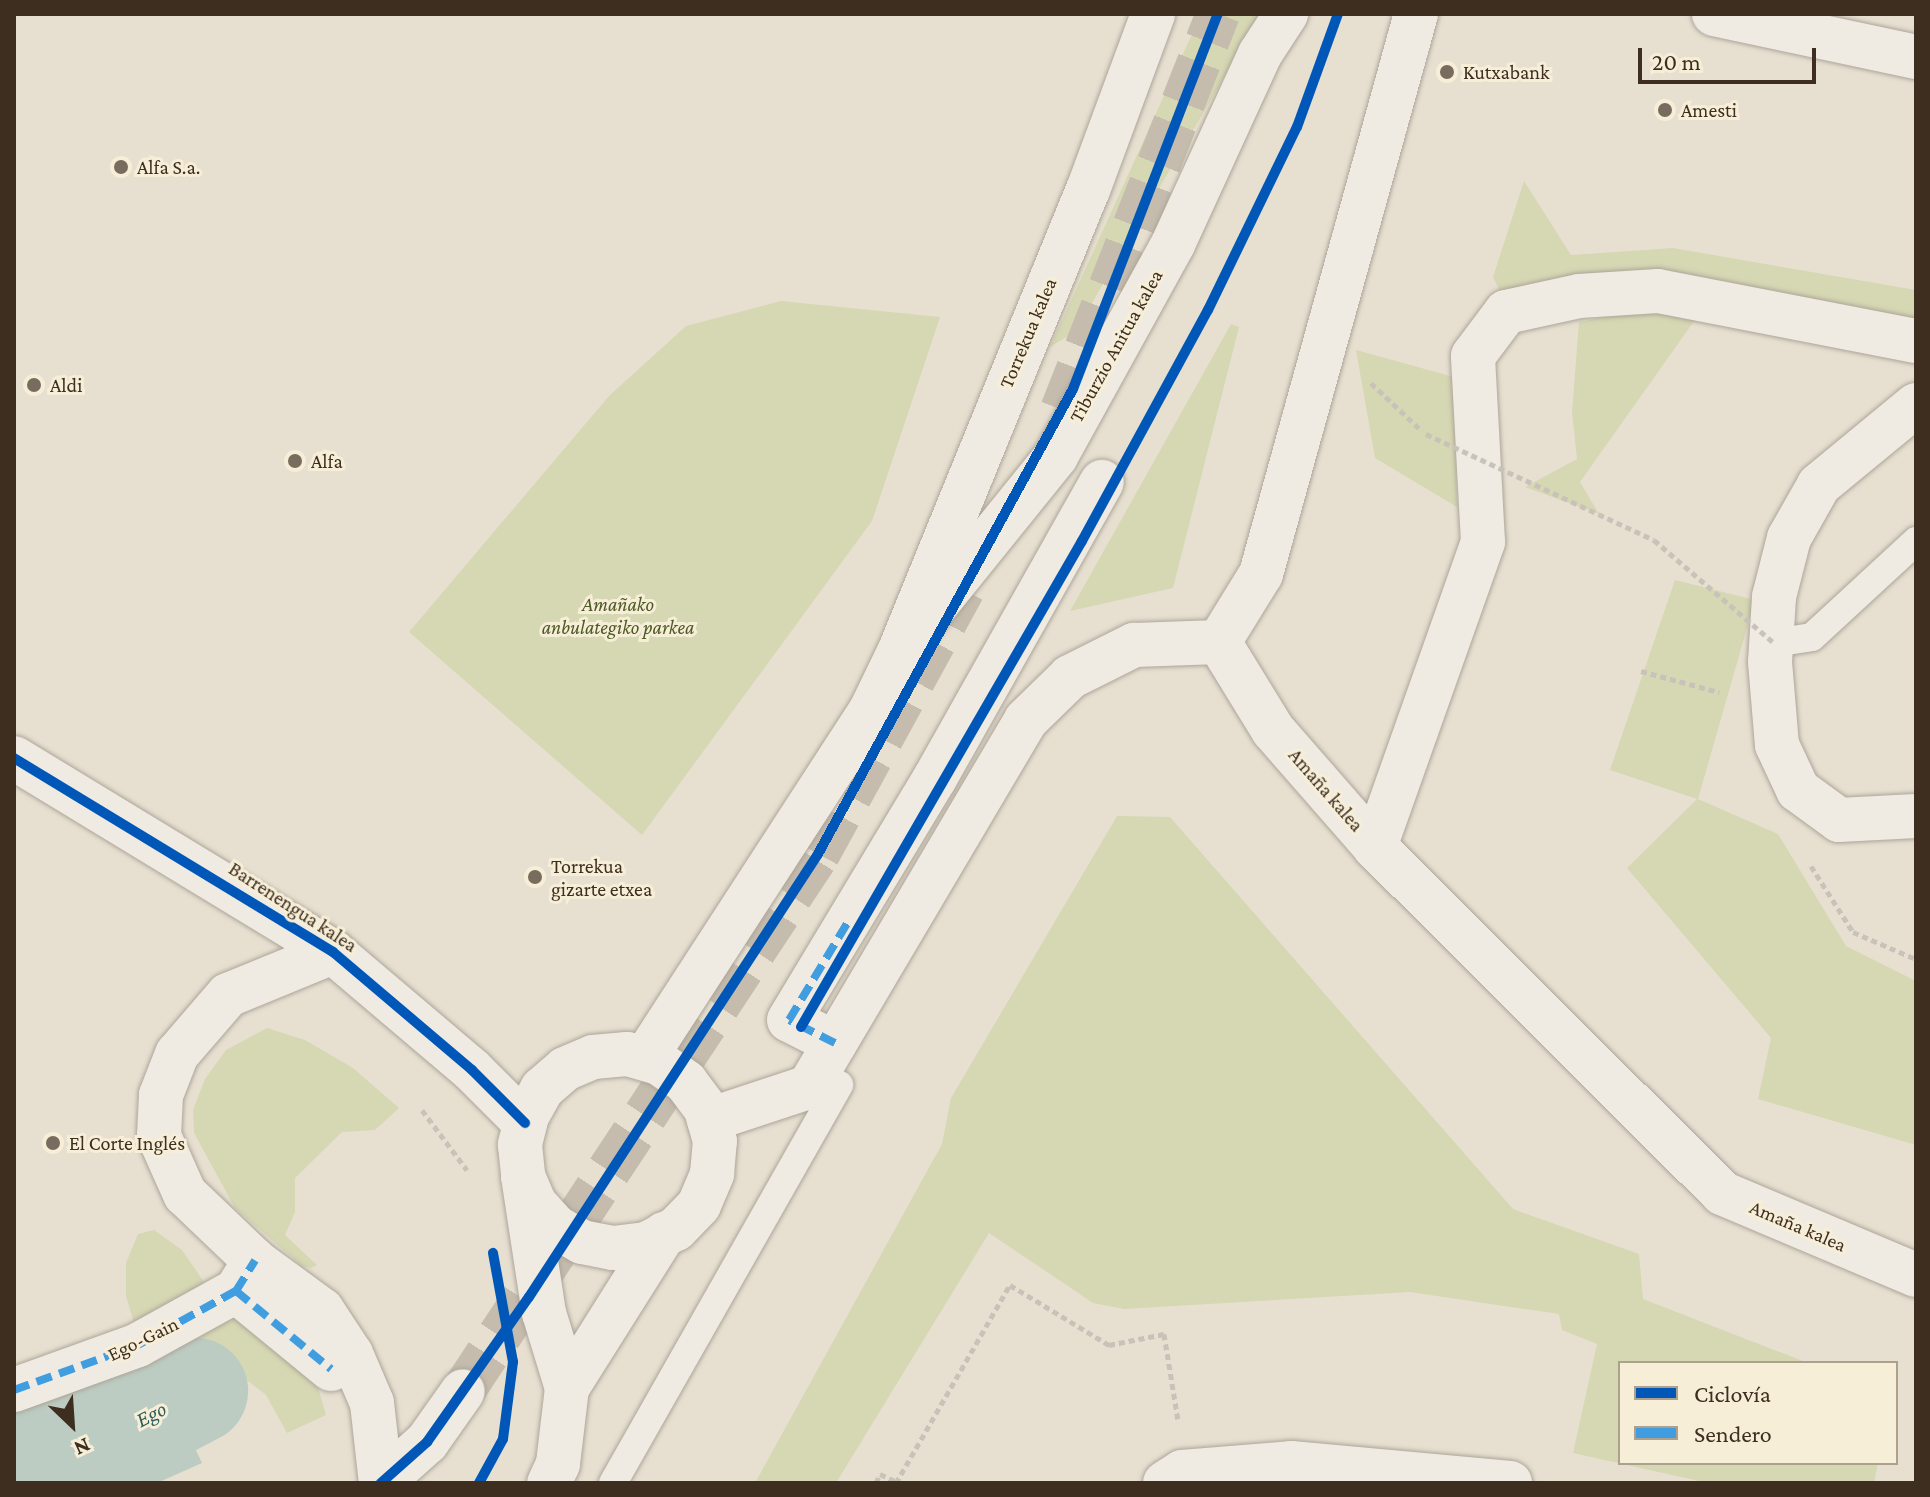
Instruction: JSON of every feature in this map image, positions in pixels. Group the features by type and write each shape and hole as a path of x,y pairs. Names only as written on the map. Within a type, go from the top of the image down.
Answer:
{"street":[{"name":"Torrekua kalea","path":"900,650 1088,190 1153,14"},
{"name":"Tiburzio Anitua kalea","path":"900,650 1056,456 1173,244 1260,54 1286,14"},
{"path":"709,1120 809,1087 837,1064 1026,720 1070,677 1134,645 1219,642 1261,574 1416,14"},
{"path":"1714,14 1916,57"},
{"path":"1375,847 1483,542 1473,356 1506,312 1579,296 1658,291 1916,341"},
{"path":"1916,405 1819,485 1789,538 1774,597 1777,745 1798,790 1839,820 1916,816"},
{"path":"837,1064 789,1020 935,778 1102,482"},
{"name":"Amaña kalea","path":"1219,642 1273,730 1375,847 1722,1193 1916,1275"},
{"path":"647,1055 871,710 900,650"},
{"name":"Barrenengua kalea","path":"14,758 333,952 472,1070 525,1123"},
{"path":"331,1369 246,1276 185,1194 159,1136 161,1095 177,1054 228,995 333,952"},
{"path":"523,1176 535,1204 556,1227 582,1242 613,1248 646,1244 664,1234 699,1205 712,1174 715,1141 709,1120 686,1082 647,1055 593,1057 565,1069 542,1089 525,1123 520,1145 523,1176 544,1313 567,1388 558,1464 549,1483"},
{"path":"567,1388 664,1234"},
{"path":"246,1276 322,1310 351,1354 372,1403 381,1483"},
{"name":"Ego-Gain","path":"14,1390 138,1345 246,1276"},
{"path":"381,1483 427,1442 463,1391"},
{"path":"1165,1483 1182,1472 1291,1463 1510,1483"}],"lane":[{"path":"1774,643 1812,637 1916,541"},
{"path":"613,1483 837,1064"}],"path":[{"path":"1326,342 1426,434 1654,540 1774,643"},
{"path":"1641,671 1774,707"},
{"path":"1798,790 1792,836 1853,932 1916,959"},
{"path":"422,1110 468,1171 472,1184"},
{"path":"876,1483 880,1474 896,1482 1010,1285 1109,1345 1164,1334 1179,1424"}],"green space":[{"path":"1201,14 1261,14 1075,332 1050,347"},
{"path":"1524,181 1571,255 1673,248 1916,290 1916,324 1503,298 1493,277"},
{"name":"Amañako anbulategiko parkea","path":"781,301 940,317 872,521 642,835 409,632 609,396 686,326"},
{"path":"1644,310 1697,317 1580,482 1599,514 1525,487 1577,459 1572,412 1579,322"},
{"path":"1231,324 1239,327 1173,588 1070,611"},
{"path":"1356,350 1454,377 1457,507 1375,458"},
{"path":"1675,580 1755,600 1698,799 1778,834 1846,946 1916,981 1916,1145 1758,1099 1771,1038 1627,868 1697,799 1610,770"},
{"path":"1117,816 1170,817 1513,1209 1639,1254 1643,1299 1803,1361 1618,1361 1618,1463 1573,1453 1597,1344 1562,1330 1559,1314 1410,1292 1124,1309 1093,1303 989,1233 836,1483 755,1483 942,1144 951,1098"},
{"path":"267,1028 305,1040 353,1068 399,1108 375,1130 342,1132 295,1178 295,1212 285,1235 317,1265 311,1268 302,1266 235,1208 194,1133 193,1110 205,1079 226,1050"},
{"path":"154,1230 182,1250 204,1282 293,1352 316,1380 326,1415 287,1433 266,1395 192,1337 137,1333 126,1296 126,1263 138,1234"},
{"path":"1627,1465 1878,1465 1874,1483 1708,1483"}],"water":[{"path":"166,1386 202,1463 157,1483 14,1483 14,1441 71,1424"}],"waterway":[{"name":"Ego","path":"14,1465 118,1431 195,1391"}],"tunnel":[{"path":"1062,410 1218,14"},
{"path":"463,1391 818,854 963,589"}],"marked path":[{"path":"835,1043 789,1020 849,920"},
{"path":"14,1390 138,1345 236,1291 255,1261"},
{"path":"236,1291 331,1369"}],"cycle path":[{"path":"381,1483 427,1442 529,1297 818,854 1073,389 1218,14"},
{"path":"801,1027 1082,541 1208,310 1297,127 1338,14"},
{"path":"14,758 333,952 472,1070 525,1123"},
{"path":"479,1483 503,1439 513,1362 493,1253"}],"place":[{"name":"Kutxabank","path":"1447,72"},
{"name":"Amesti","path":"1665,110"},
{"name":"Alfa S.a.","path":"121,167"},
{"name":"Aldi","path":"34,385"},
{"name":"Alfa","path":"295,461"},
{"name":"Torrekua gizarte etxea","path":"535,877"},
{"name":"El Corte Inglés","path":"53,1143"}]}
